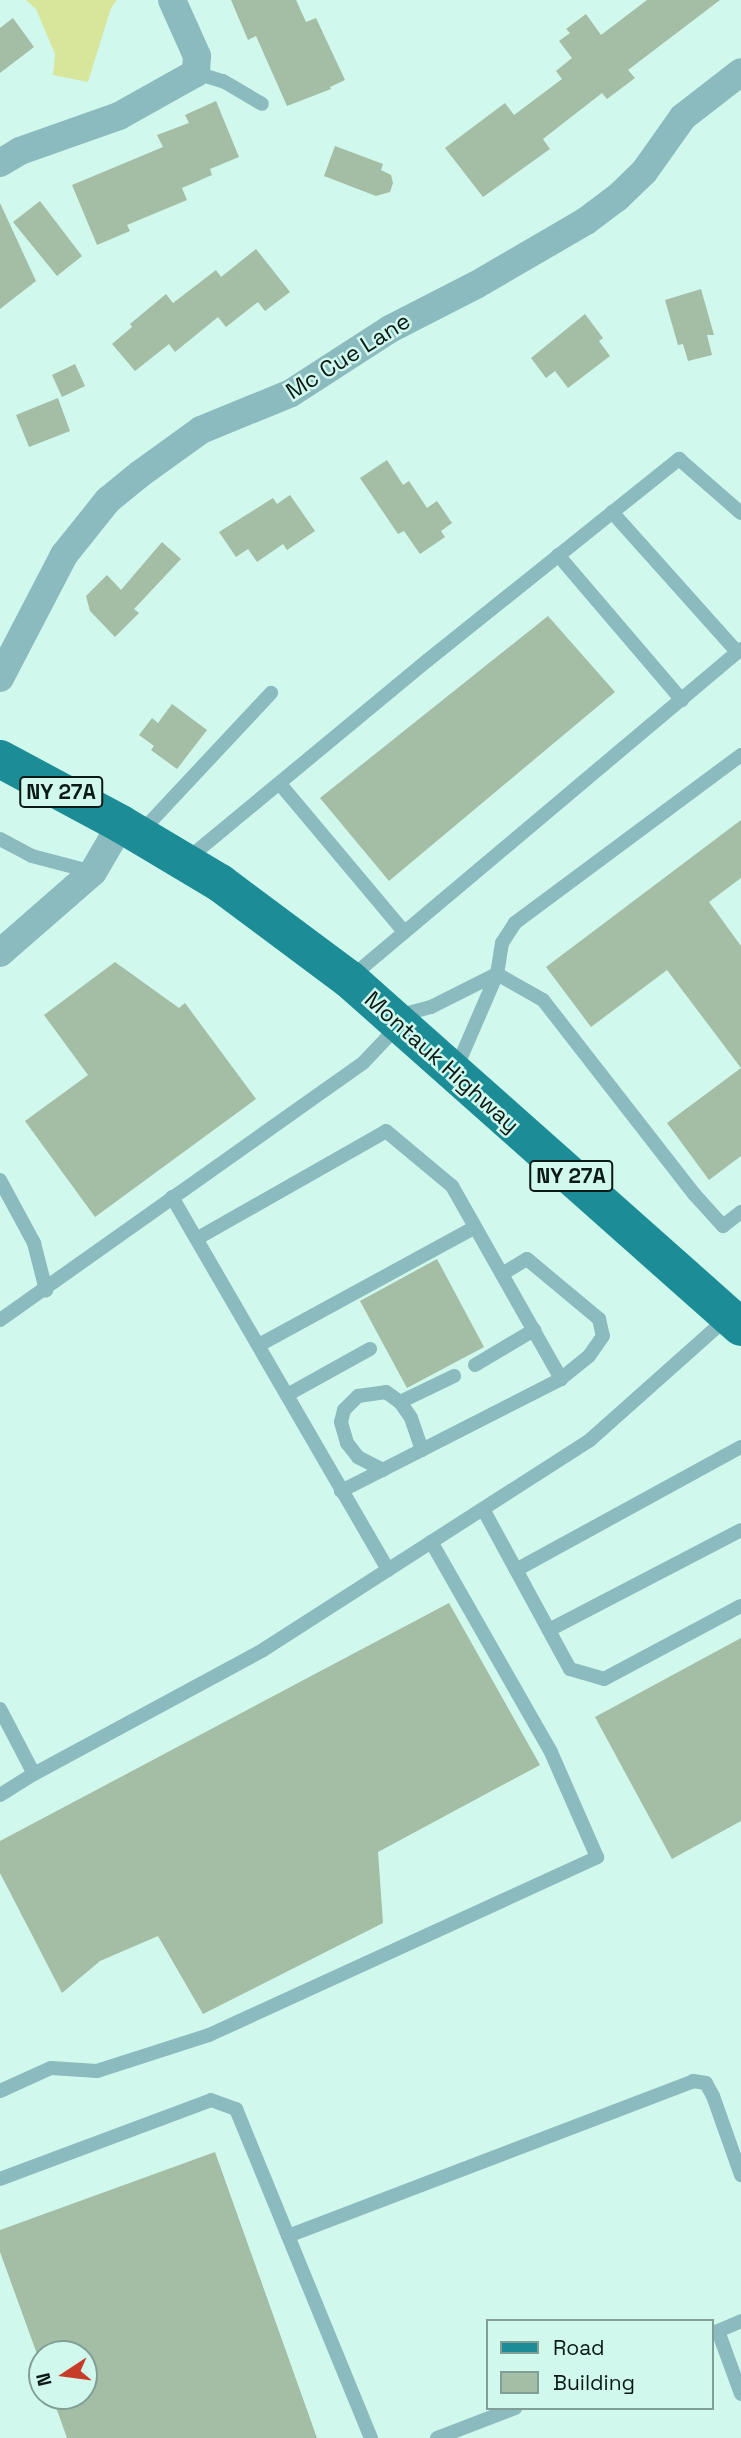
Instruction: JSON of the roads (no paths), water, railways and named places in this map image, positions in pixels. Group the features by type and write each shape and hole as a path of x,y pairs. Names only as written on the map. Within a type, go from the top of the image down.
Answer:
{"main road":[{"name":"NY 27A","path":"0,759 130,829"},
{"name":"Montauk Highway","path":"130,829 220,883 349,979 737,1317"}],"street":[{"path":"0,163 20,151 119,116 196,73 197,56 172,0"},
{"name":"Mc Cue Lane","path":"0,678 64,555 108,500 201,430 291,393 390,328 476,285 586,221 617,198 644,172 683,117 741,72"},
{"path":"0,953 93,872 130,829"}],"lane":[{"path":"196,73 223,80 262,104"},
{"path":"184,861 679,459 741,513"},
{"path":"349,979 739,650 612,512"},
{"path":"558,555 682,700"},
{"path":"130,829 271,693"},
{"path":"454,1072 497,974 502,943 515,923 741,755"},
{"path":"280,784 404,932"},
{"path":"0,839 32,856 93,872"},
{"path":"0,1320 363,1063 396,1021 497,974"},
{"path":"497,974 543,1000 695,1195 723,1226 741,1212"},
{"path":"198,1238 386,1131 452,1186 561,1379"},
{"path":"0,1180 34,1243 46,1290"},
{"path":"172,1196 387,1570"},
{"path":"259,1345 475,1227"},
{"path":"341,1491 561,1379 589,1356 603,1336 598,1318 527,1259 502,1274"},
{"path":"0,1795 263,1650 590,1440 737,1317"},
{"path":"475,1365 534,1330"},
{"path":"287,1395 370,1349"},
{"path":"400,1402 454,1376"},
{"path":"383,1470 358,1457 347,1443 341,1422 344,1410 358,1396 375,1391 386,1392 400,1402 411,1418 422,1450"},
{"path":"516,1570 741,1447"},
{"path":"483,1509 570,1669 604,1679 741,1606"},
{"path":"549,1630 741,1530"},
{"path":"0,2091 51,2068 97,2071 209,2035 597,1857 551,1752 430,1542"},
{"path":"0,1709 34,1774"},
{"path":"288,2236 694,2081 706,2083 713,2095 741,2175"},
{"path":"0,2179 211,2099 236,2109 371,2438"},
{"path":"741,2321 715,2332 741,2394"},
{"path":"438,2438 510,2410"}]}
